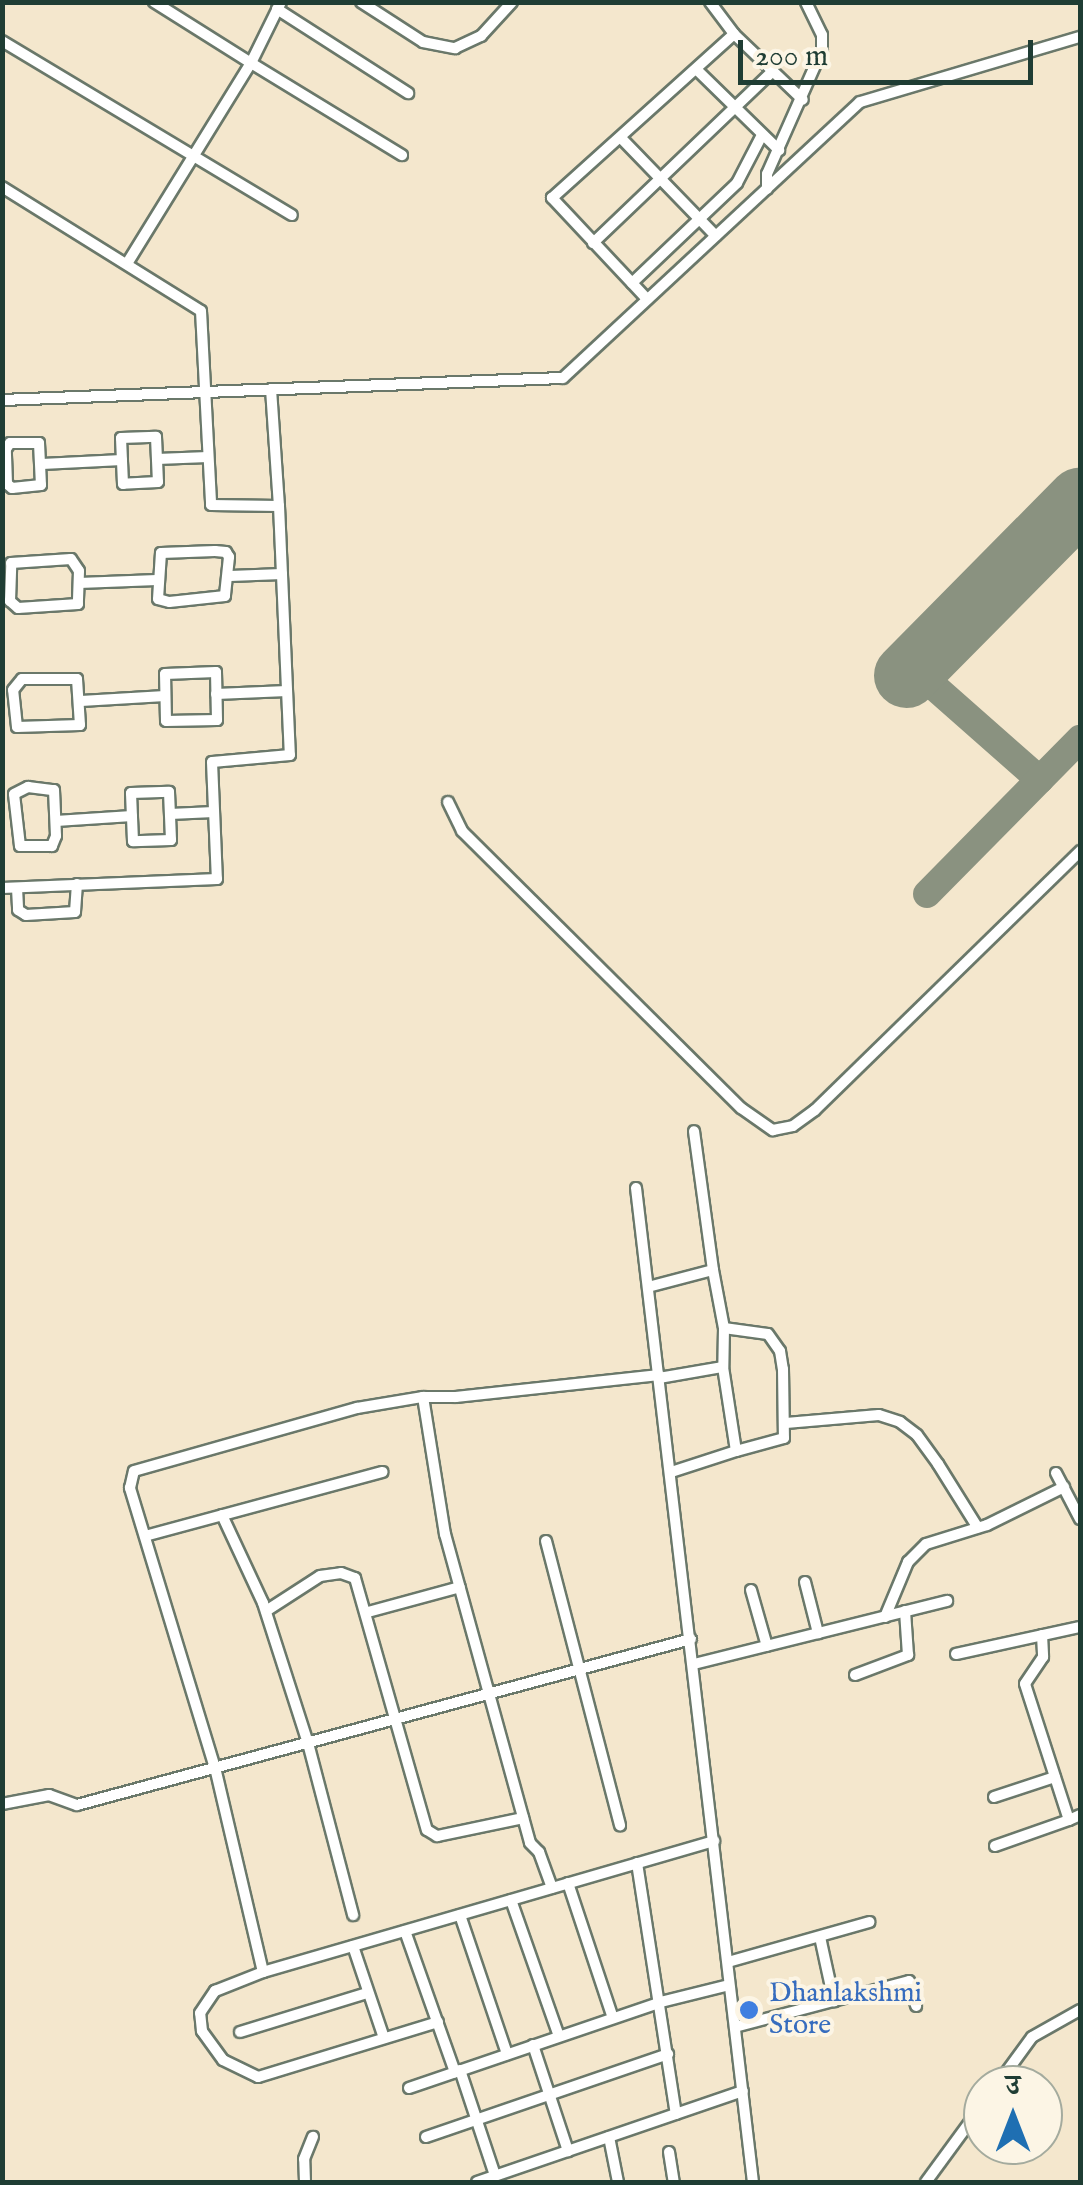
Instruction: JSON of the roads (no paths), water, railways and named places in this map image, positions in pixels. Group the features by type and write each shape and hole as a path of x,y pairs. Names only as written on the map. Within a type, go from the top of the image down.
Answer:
{"street":[{"path":"154,2 402,155"},
{"path":"361,2 423,42 455,48 481,36 514,2 526,3"},
{"path":"710,2 734,34 803,100"},
{"path":"767,189 767,174 822,50 822,36 806,2"},
{"path":"128,262 251,62 279,6 408,93"},
{"path":"647,300 552,198 734,34"},
{"path":"2,400 563,378 860,102 1080,38"},
{"path":"2,41 292,216"},
{"path":"697,70 778,150"},
{"path":"594,243 773,72"},
{"path":"632,284 737,183 762,135"},
{"path":"621,138 716,236"},
{"path":"2,188 128,262 200,311 211,505 279,506"},
{"path":"2,888 217,880 212,762 290,755 272,390"},
{"path":"156,437 158,482 123,484 122,460 121,438 156,437"},
{"path":"10,443 41,445 42,481 37,487 9,487 4,465 10,443"},
{"path":"157,459 208,457"},
{"path":"42,464 122,460"},
{"path":"165,552 226,552 230,588 219,600 158,599 157,580 158,556 165,552"},
{"path":"71,559 76,562 80,600 74,606 18,608 10,601 6,587 16,560 71,559"},
{"path":"230,576 282,574"},
{"path":"79,584 157,580"},
{"path":"216,672 216,694 217,720 166,721 165,674 216,672"},
{"path":"22,679 78,679 82,701 80,725 73,728 17,727 8,704 22,679"},
{"path":"216,694 287,691"},
{"path":"82,701 166,696"},
{"path":"28,787 54,790 56,843 24,849 15,822 14,794 28,787"},
{"path":"169,792 170,814 171,840 133,841 131,793 169,792"},
{"path":"448,802 462,831 741,1108 773,1130 804,1118 869,1061 1080,851"},
{"path":"170,814 214,812"},
{"path":"56,821 132,816"},
{"path":"2,824 15,822"},
{"path":"18,888 18,910 26,916 75,912 77,884"},
{"path":"694,1131 724,1328 722,1367 736,1451"},
{"path":"636,1188 753,2182"},
{"path":"648,1287 714,1270"},
{"path":"671,1472 784,1438 780,1351 774,1340 756,1331 724,1328"},
{"path":"263,1972 215,1768 130,1488 134,1471 357,1408 423,1396 456,1398 722,1367"},
{"path":"423,1396 446,1534 523,1818 552,1888"},
{"path":"786,1422 879,1415 900,1422 917,1435 978,1528"},
{"path":"145,1536 383,1472"},
{"path":"1056,1473 1080,1519"},
{"path":"885,1616 914,1553 926,1544 978,1528 1064,1487"},
{"path":"222,1515 266,1611 308,1742 352,1915"},
{"path":"546,1541 620,1826"},
{"path":"266,1611 310,1581 341,1573 355,1578 431,1836 523,1818"},
{"path":"805,1582 818,1633"},
{"path":"368,1612 460,1587"},
{"path":"751,1590 766,1646"},
{"path":"694,1664 947,1601"},
{"path":"856,1675 908,1655 905,1611"},
{"path":"956,1654 1080,1627"},
{"path":"995,1846 1075,1817 1055,1778 1025,1684 1043,1658 1042,1635"},
{"path":"2,1804 50,1794 77,1805 691,1640"},
{"path":"994,1797 1055,1778"},
{"path":"438,2022 270,2076 240,2071 223,2060 202,2030 200,2013 215,1990 263,1972 714,1840"},
{"path":"637,1863 662,2002 676,2114"},
{"path":"568,1883 613,2018"},
{"path":"512,1900 559,2036"},
{"path":"460,1915 508,2054"},
{"path":"728,1962 869,1922"},
{"path":"405,1931 495,2175"},
{"path":"820,1937 834,2001"},
{"path":"353,1946 384,2038"},
{"path":"735,2027 909,1981 916,2006"},
{"path":"409,2088 662,2002 730,1986"},
{"path":"240,2032 367,1993"},
{"path":"1012,2065 1032,2037 1080,2010"},
{"path":"533,2045 568,2151"},
{"path":"426,2137 668,2054"},
{"path":"477,2182 742,2091"},
{"path":"926,2182 963,2131"},
{"path":"304,2182 304,2159 313,2137"},
{"path":"608,2137 618,2182"},
{"path":"670,2152 674,2182"}],"place":[{"name":"Dhanlakshmi Store","path":"749,2010"}]}
